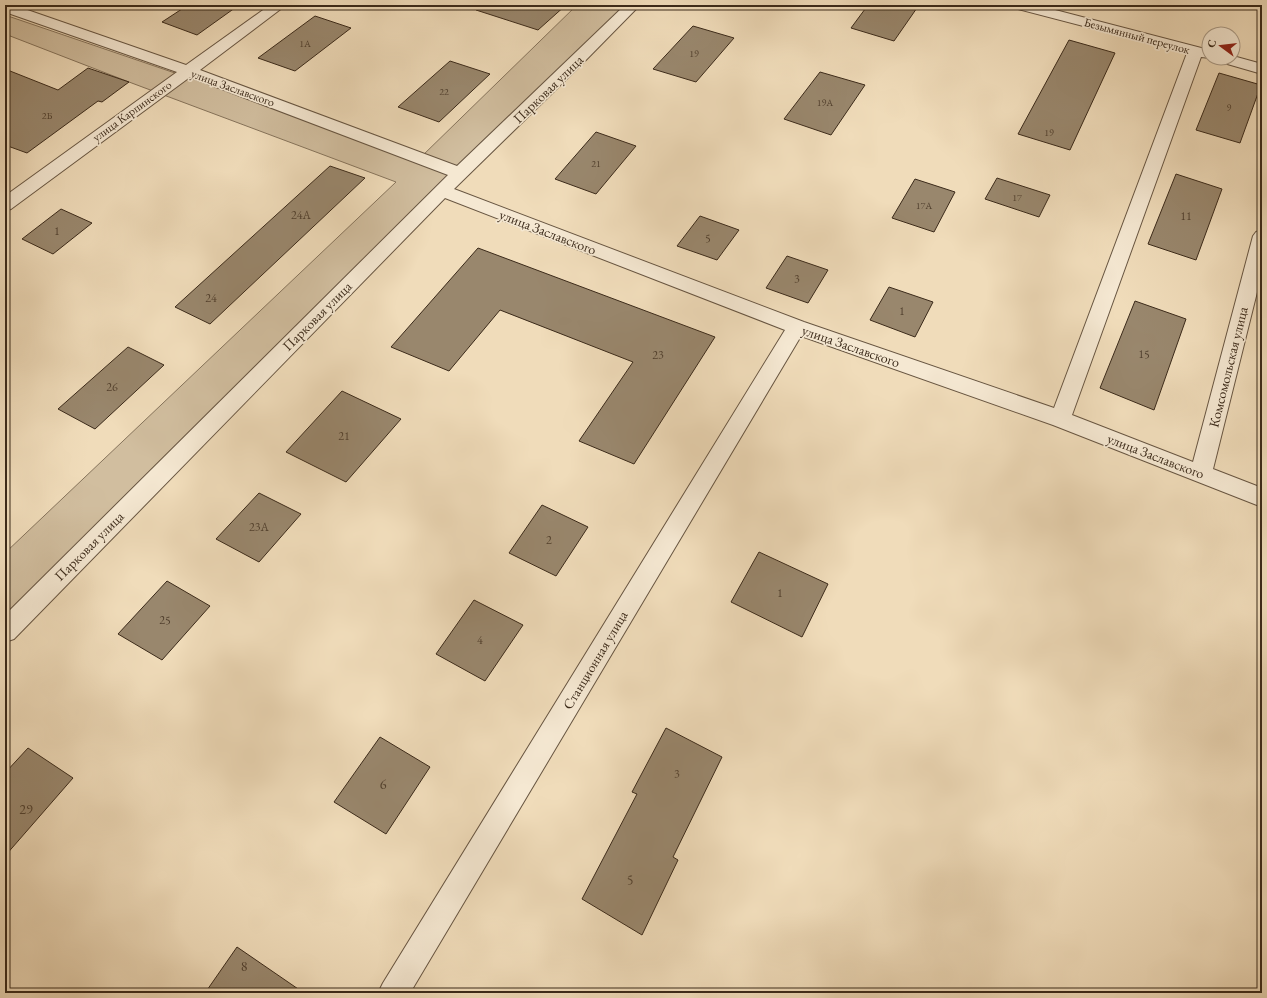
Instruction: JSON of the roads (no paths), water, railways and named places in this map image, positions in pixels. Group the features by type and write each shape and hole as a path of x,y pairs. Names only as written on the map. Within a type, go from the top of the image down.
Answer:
{"street":[{"name":"улица Карпинского","path":"5,205 279,5"},
{"name":"Парковая улица","path":"5,631 460,173 633,5"},
{"name":"Безымянный переулок","path":"1019,5 1201,52"},
{"name":"улица Заславского","path":"5,7 188,71 460,173"},
{"path":"1060,419 1201,55"},
{"path":"1241,63 1262,69"},
{"name":"улица Заславского","path":"442,191 797,327 1060,419 1262,498"},
{"name":"Комсомольская улица","path":"1201,474 1262,236"},
{"name":"Станционная улица","path":"393,993 797,327"}]}
